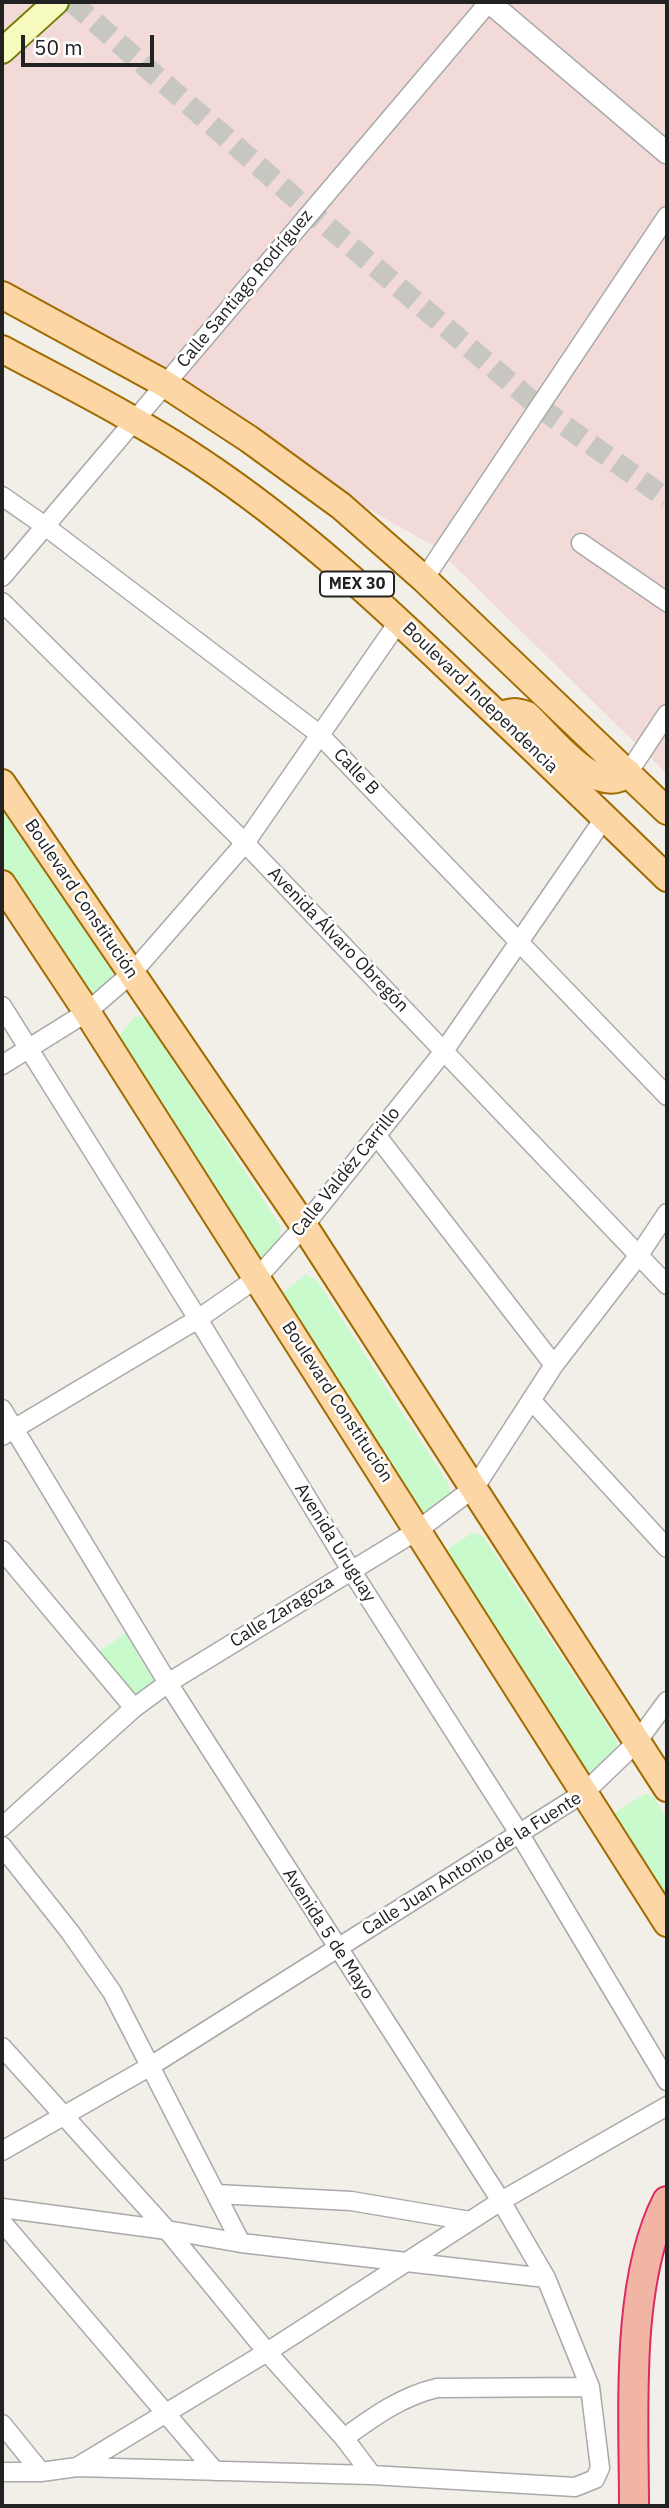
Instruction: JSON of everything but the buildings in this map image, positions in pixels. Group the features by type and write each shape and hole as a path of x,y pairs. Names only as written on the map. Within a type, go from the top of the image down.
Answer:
{"highway":[{"path":"634,2506 635,2346 655,2224 667,2201"}],"main road":[{"path":"2,51 57,2"},
{"name":"MEX 30","path":"2,295 165,384 249,439 341,506 424,579 667,811"},
{"name":"Boulevard Independencia","path":"2,349 136,421 257,502 331,561 399,621 667,878"},
{"path":"499,716 517,711 527,715 592,776 610,781 622,779 628,773"},
{"name":"Boulevard Constitución","path":"2,783 303,1226 475,1487 667,1788"},
{"name":"Boulevard Constitución","path":"2,884 88,1012 667,1923"}],"street":[{"path":"489,2 667,153"},
{"name":"Calle Santiago Rodríguez","path":"2,577 489,2"},
{"path":"424,579 667,216"},
{"name":"Calle B","path":"2,496 319,734 667,1096"},
{"path":"580,543 667,602"},
{"name":"Avenida Álvaro Obregón","path":"2,601 245,843 667,1285"},
{"path":"2,1065 88,1012 131,973 245,843 399,621"},
{"path":"628,773 667,714"},
{"name":"Calle Valdéz Carrillo","path":"8,1432 198,1320 257,1278 303,1226 444,1051 605,817"},
{"name":"Avenida Uruguay","path":"2,1006 351,1570 519,1833 667,2081"},
{"path":"377,1136 554,1365"},
{"name":"Calle Zaragoza","path":"2,1827 134,1708 168,1683 418,1531 475,1487 554,1365 639,1255 667,1213"},
{"path":"531,1400 667,1548"},
{"name":"Avenida 5 de Mayo","path":"2,1409 8,1432 501,2202 546,2278 590,2387 600,2468 595,2479 575,2487 372,2475"},
{"path":"2,1550 134,1708"},
{"name":"Calle Juan Antonio de la Fuente","path":"2,2151 149,2067 585,1792 638,1742 667,1701"},
{"path":"2,1846 70,1932 112,1992 241,2243"},
{"path":"2,2047 167,2230 267,2352 344,2438 372,2475"},
{"path":"77,2467 267,2352 501,2202 667,2106"},
{"path":"217,2194 351,2200 470,2221"},
{"path":"2,2208 167,2230 241,2243 546,2278"},
{"path":"2,2222 215,2471"},
{"path":"344,2438 387,2408 416,2393 437,2388 590,2387"},
{"path":"2,2424 41,2472"},
{"path":"2,2472 41,2472 77,2467 372,2475"}],"shaded area":[{"path":"2,2 667,2 667,774 434,546 2,304"}],"green space":[{"path":"2,799 113,969 112,979 96,993 84,993 2,863"},
{"path":"136,1016 145,1018 281,1227 279,1239 259,1260 116,1039"},
{"path":"305,1275 316,1279 448,1483 450,1496 424,1514 412,1509 281,1294"},
{"path":"472,1533 483,1536 617,1741 616,1755 590,1774 578,1770 445,1551"},
{"path":"126,1633 157,1687 138,1699 98,1652"},
{"path":"645,1794 653,1796 667,1819 667,1910 611,1821 617,1811"}],"tunnel":[{"path":"72,2 539,407 667,499"}]}
